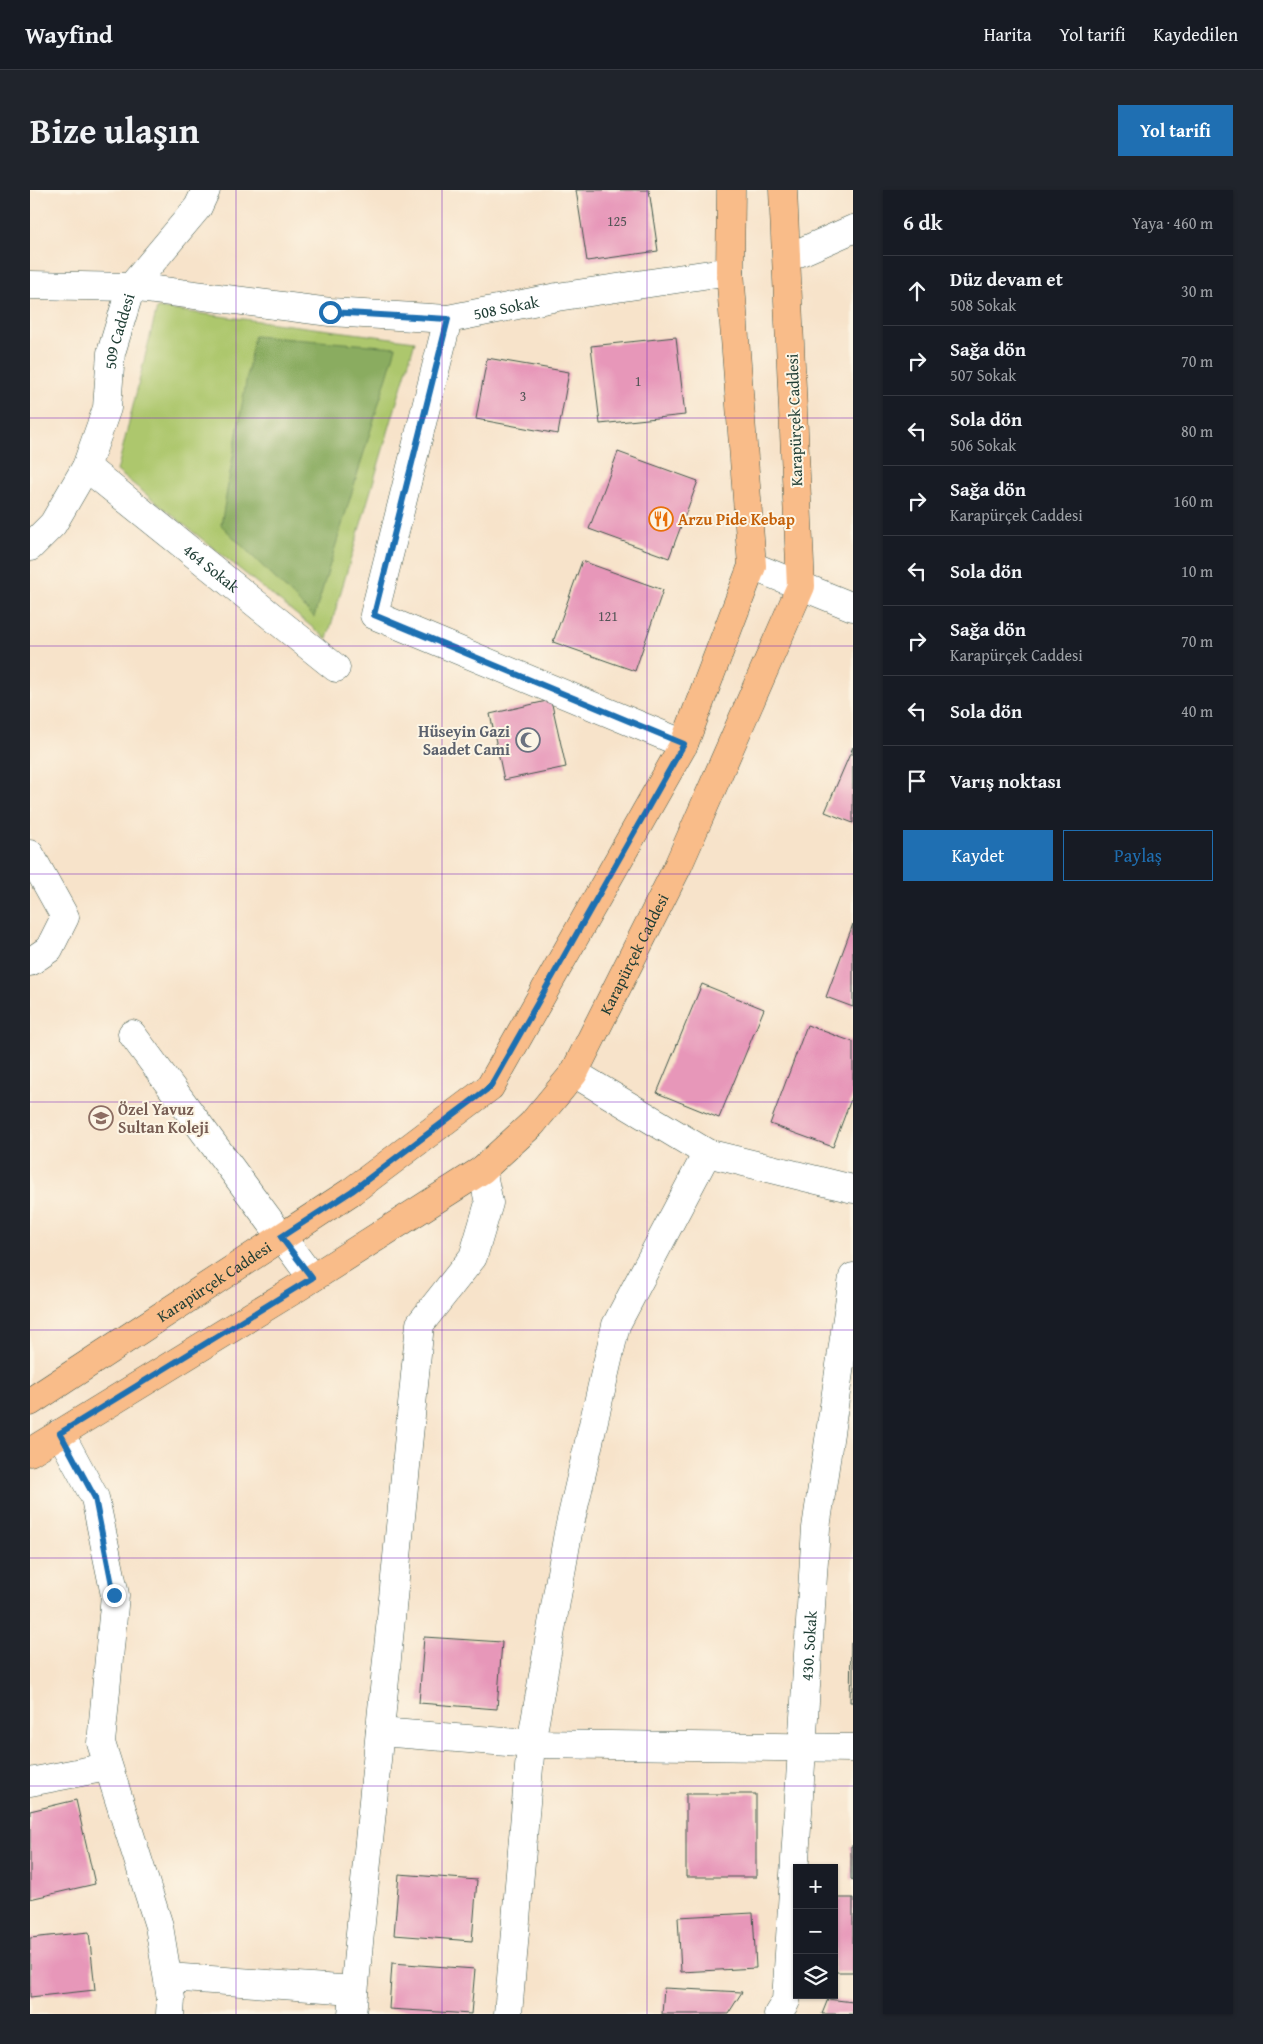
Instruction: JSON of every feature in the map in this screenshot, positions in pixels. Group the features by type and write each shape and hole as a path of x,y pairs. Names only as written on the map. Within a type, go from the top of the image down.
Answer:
{"main road":[{"name":"Karapürçek Caddesi","path":"30,1402 352,1191 490,1087 684,744 752,566 730,271 731,190"},
{"name":"Karapürçek Caddesi","path":"30,1452 312,1278 482,1170 532,1124 574,1073 678,866 801,586 788,258 783,190"}],"street":[{"name":"509 Caddesi","path":"30,547 53,524 86,467 107,408 111,353 131,287 198,207 206,190"},
{"path":"788,258 853,230"},
{"name":"508 Sokak","path":"30,285 131,287 330,312 448,319 557,297 730,271"},
{"path":"448,319 374,615 684,744"},
{"name":"464 Sokak","path":"86,467 336,668"},
{"path":"752,566 853,607"},
{"path":"30,854 65,917 49,949 30,962"},
{"path":"132,1034 312,1278"},
{"path":"574,1073 707,1154 853,1188"},
{"path":"508,2014 531,1744 568,1534 616,1325 707,1154"},
{"path":"168,1977 353,2002 420,1324 473,1257 489,1203 482,1170"},
{"name":"430. Sokak","path":"778,2014 786,2001 816,1528 853,1277"},
{"path":"60,1433 95,1498 114,1595 101,1743 107,1767 159,1926 171,1999 170,2014"},
{"path":"380,1732 531,1744 853,1748"},
{"path":"30,1782 107,1767"}],"green space":[{"path":"157,308 415,341 327,639 117,471"},
{"path":"254,336 396,347 314,617 221,525"}],"building":[{"path":"576,190 649,190 658,251 587,261"},
{"path":"676,337 685,415 600,424 591,346"},
{"path":"487,358 569,372 558,434 476,419"},
{"path":"618,452 698,481 669,558 589,529"},
{"path":"582,561 663,590 635,671 553,642"},
{"name":"Hüseyin Gazi Saadet Cami","path":"551,700 566,767 504,780 490,714"},
{"path":"853,747 853,823 825,812"},
{"path":"853,924 853,1007 826,997"},
{"path":"702,984 764,1009 719,1118 657,1093"},
{"path":"807,1025 853,1042 853,1094 833,1147 770,1124"},
{"path":"424,1637 502,1642 497,1709 419,1703"},
{"path":"851,1643 853,1643 853,1702 850,1702"},
{"path":"686,1794 756,1794 756,1877 686,1877"},
{"path":"76,1800 95,1884 30,1899 30,1811"},
{"path":"851,1846 853,1846 853,1880 851,1879"},
{"path":"399,1874 477,1880 472,1941 394,1935"},
{"path":"838,1898 853,1898 853,1972 838,1972"},
{"path":"753,1913 756,1968 681,1972 678,1917"},
{"path":"89,1932 95,1990 30,1997 30,1938"},
{"path":"392,1963 475,1969 471,2014 389,2009"},
{"path":"664,1988 742,1992 728,2014 662,2014"},
{"path":"828,1999 853,2002 853,2014 822,2014"}],"place":[{"name":"Arzu Pide Kebap","path":"661,519"},
{"name":"Hüseyin Gazi Saadet Cami","path":"528,740"},
{"name":"Özel Yavuz Sultan Koleji","path":"101,1118"}],"route":[{"path":"114,1595 95,1498 60,1433 312,1278 281,1237 352,1191 490,1087 684,744 374,615 448,319 330,312"}]}
